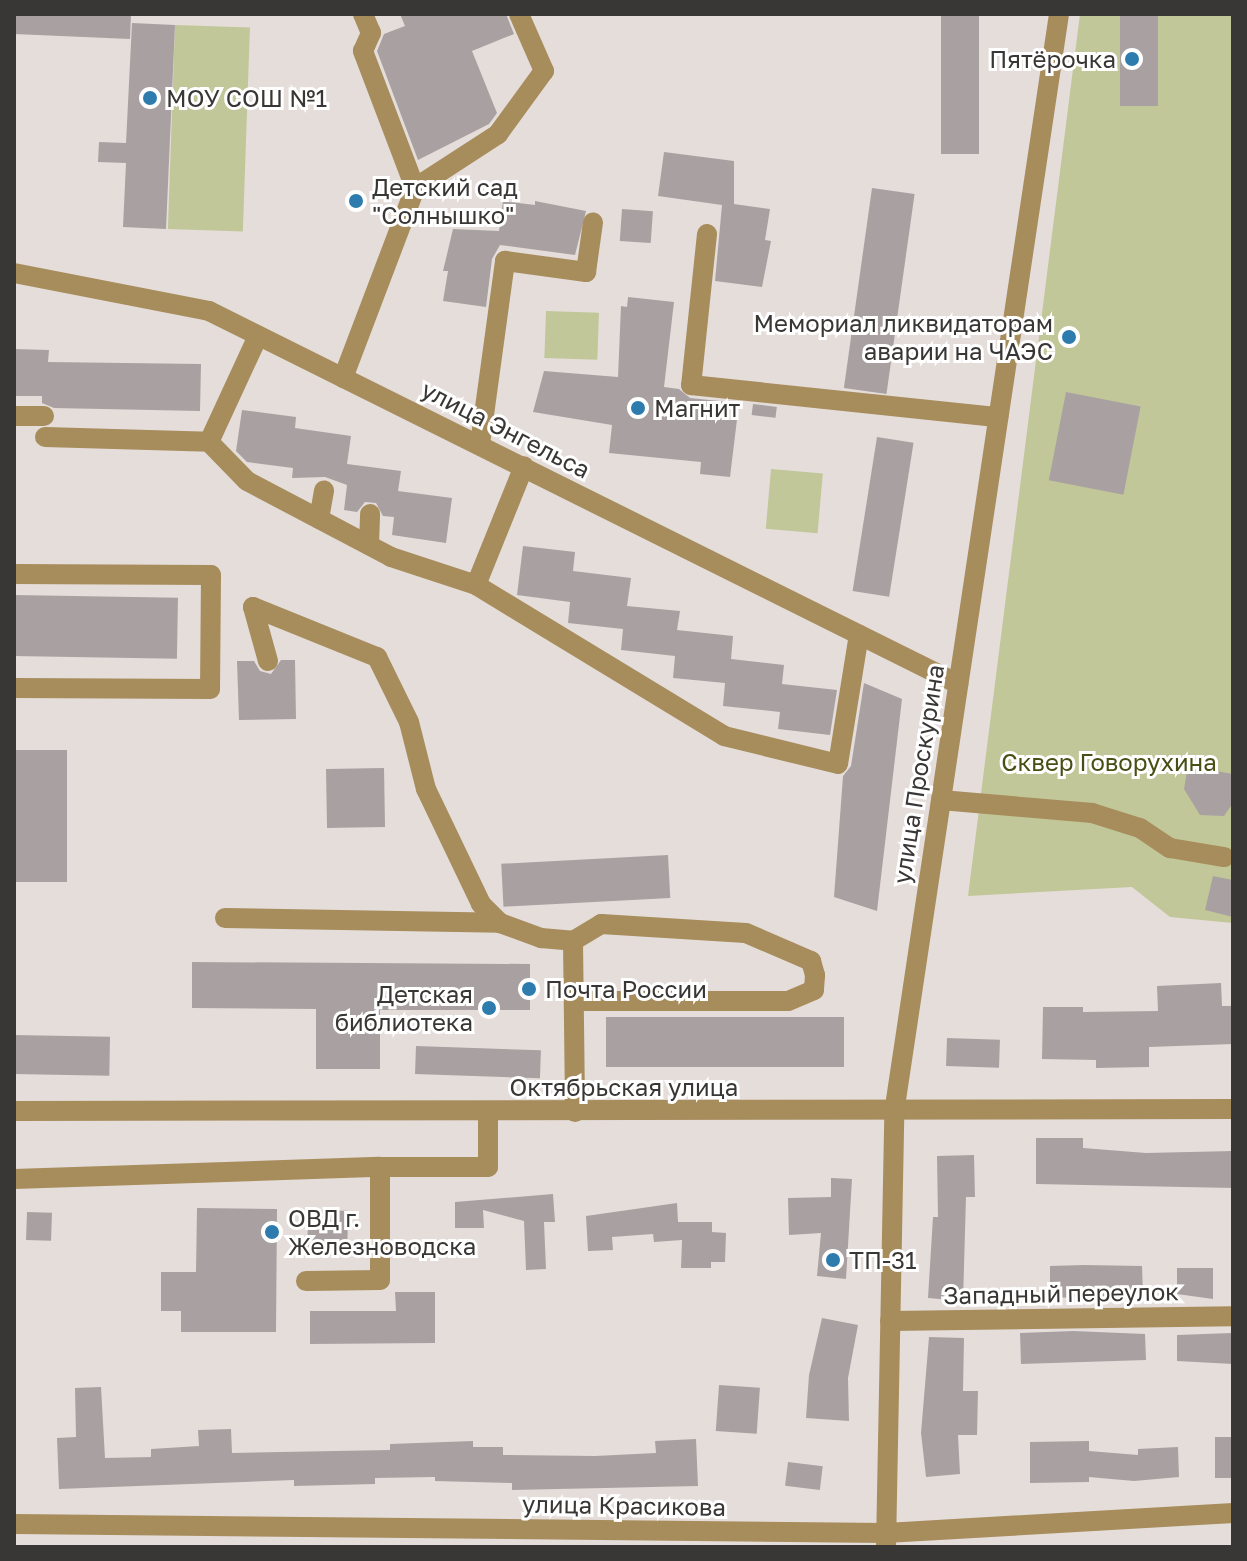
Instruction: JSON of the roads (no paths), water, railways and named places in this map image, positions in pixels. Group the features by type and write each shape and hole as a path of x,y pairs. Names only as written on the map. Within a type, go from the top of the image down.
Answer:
{"street":[{"path":"363,14 371,33 363,51 415,188"},
{"path":"343,378 415,188 498,134 544,71 519,14"},
{"name":"улица Проскурина","path":"886,1540 894,1113 1059,14"},
{"path":"480,444 505,261 586,272 593,222"},
{"path":"707,234 691,385 998,417"},
{"name":"улица Энгельса","path":"14,273 209,311 958,684"},
{"path":"209,442 258,336"},
{"path":"14,416 45,426 209,442 319,519 369,545 412,554 476,585 724,736 838,764 859,635"},
{"path":"476,585 524,466"},
{"path":"319,519 324,490"},
{"path":"369,545 370,514"},
{"path":"14,574 211,575 210,689 14,688"},
{"path":"268,661 253,607 377,657 409,722 426,789 491,927"},
{"path":"941,800 1092,813 1140,828 1170,848 1224,857"},
{"path":"234,923 390,928 491,927 541,938 573,941 601,924 746,933 811,961 815,975 814,990 788,1001 574,1001"},
{"path":"573,941 575,1112"},
{"name":"Октябрьская улица","path":"14,1111 894,1113 1233,1109"},
{"path":"14,1179 380,1167 488,1167 488,1112"},
{"path":"306,1281 380,1280 380,1167"},
{"name":"Западный переулок","path":"890,1321 1233,1316"},
{"name":"улица Красикова","path":"14,1524 886,1540 1233,1513"}],"place":[{"name":"Пятёрочка","path":"1132,59"},
{"name":"МОУ СОШ №1","path":"150,98"},
{"name":"Детский сад \"Солнышко\"","path":"356,201"},
{"name":"Мемориал ликвидаторам аварии на ЧАЭС","path":"1069,337"},
{"name":"Магнит","path":"638,408"},
{"name":"Почта России","path":"529,989"},
{"name":"Детская библиотека","path":"489,1008"},
{"name":"ОВД г. Железноводска","path":"272,1232"},
{"name":"ТП-31","path":"833,1260"}],"park label":[{"name":"Сквер Говорухина","path":"1109,762"}]}
